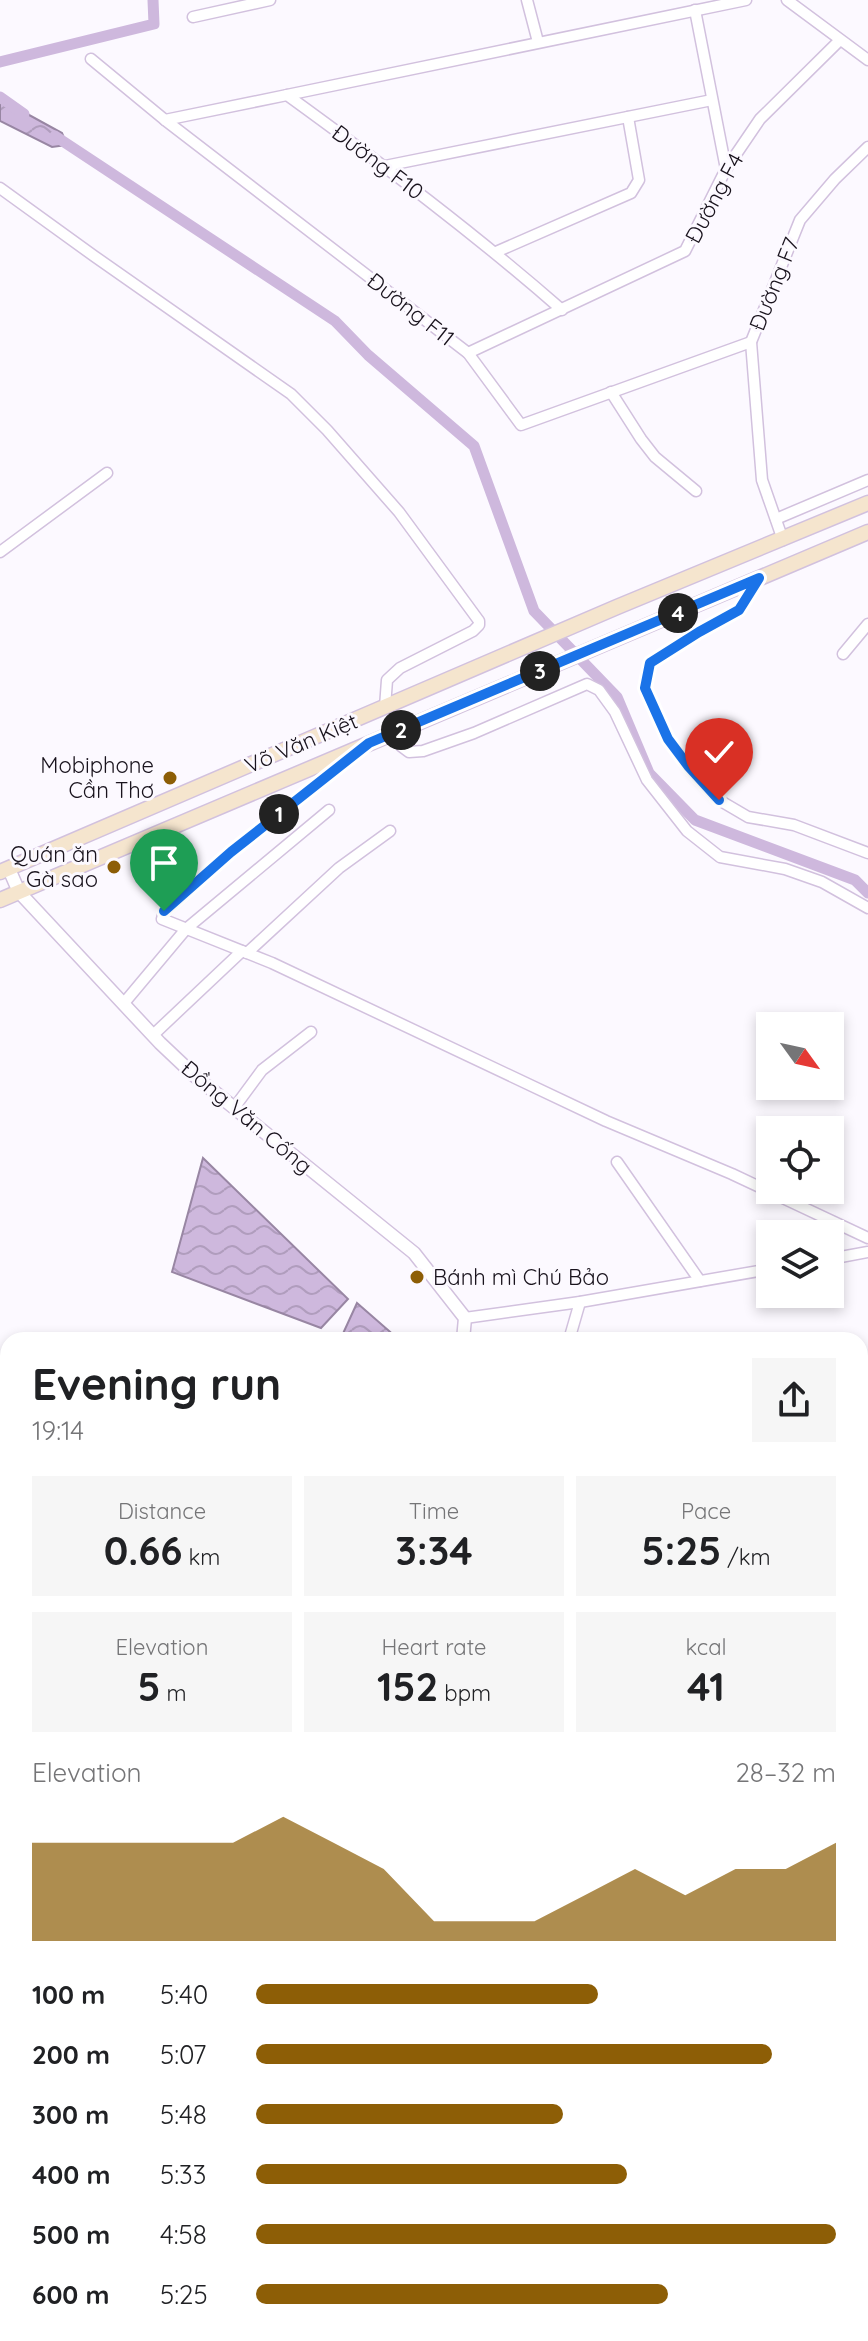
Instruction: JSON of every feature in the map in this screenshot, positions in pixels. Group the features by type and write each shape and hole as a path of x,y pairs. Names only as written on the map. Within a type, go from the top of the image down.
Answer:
{"main road":[{"name":"Võ Văn Kiệt","path":"4,870 617,607 868,503"},
{"name":"Võ Văn Kiệt","path":"0,900 868,532"}],"street":[{"path":"193,17 270,0"},
{"path":"527,0 538,42"},
{"path":"165,120 746,0"},
{"path":"787,0 868,60"},
{"path":"695,10 726,169"},
{"name":"Đường F4","path":"468,353 685,251 726,169 760,119 840,40"},
{"name":"Đường F11","path":"91,59 165,120 468,353 521,425 751,342"},
{"name":"Đường F10","path":"287,95 496,252 562,310"},
{"path":"385,166 712,100"},
{"path":"496,252 631,193 639,180 628,117"},
{"name":"Đường F7","path":"783,540 762,480 751,342 800,220 868,147"},
{"path":"0,188 291,394 358,465 438,562 479,625 393,674 387,680 385,707"},
{"path":"611,392 655,457 696,491"},
{"path":"0,552 107,473"},
{"path":"776,519 868,480"},
{"path":"759,578 739,610 650,663 645,688 668,739 719,800 748,817 794,825 868,853"},
{"path":"843,654 868,624"},
{"path":"395,732 401,746 409,752 423,751 474,733 587,684 599,690 615,712 647,780 687,831 720,857 785,869 822,882 868,908"},
{"path":"369,743 231,852 169,905 162,919 245,952 593,1115 732,1174 868,1238"},
{"path":"124,1003 186,929 329,810"},
{"path":"153,1035 339,868 390,831"},
{"name":"Đồng Văn Cống","path":"4,870 19,892 196,1077 414,1253 465,1318"},
{"path":"234,1108 262,1070 311,1032"},
{"path":"617,1162 700,1281"},
{"path":"844,1256 868,1252"},
{"path":"464,1332 465,1318 756,1271"},
{"path":"571,1332 580,1302"}],"water":[{"path":"0,99 62,133 67,145 52,147 0,121"},
{"path":"203,1158 348,1299 321,1328 172,1272"},
{"path":"357,1303 390,1332 344,1332"}],"waterway":[{"path":"0,62 154,24 153,0"},
{"path":"0,97 24,114"},
{"path":"55,136 335,321 368,355 474,446 534,611 617,697 649,773 695,820 855,880 868,893"}],"place":[{"name":"Mobiphone Cần Thơ","path":"170,778"},
{"name":"Quán ăn Gà sao","path":"114,867"},
{"name":"Bánh mì Chú Bảo","path":"417,1277"}],"route":[{"path":"164,911 231,852 369,743 759,578 739,610 650,663 645,688 668,739 719,800"}]}
